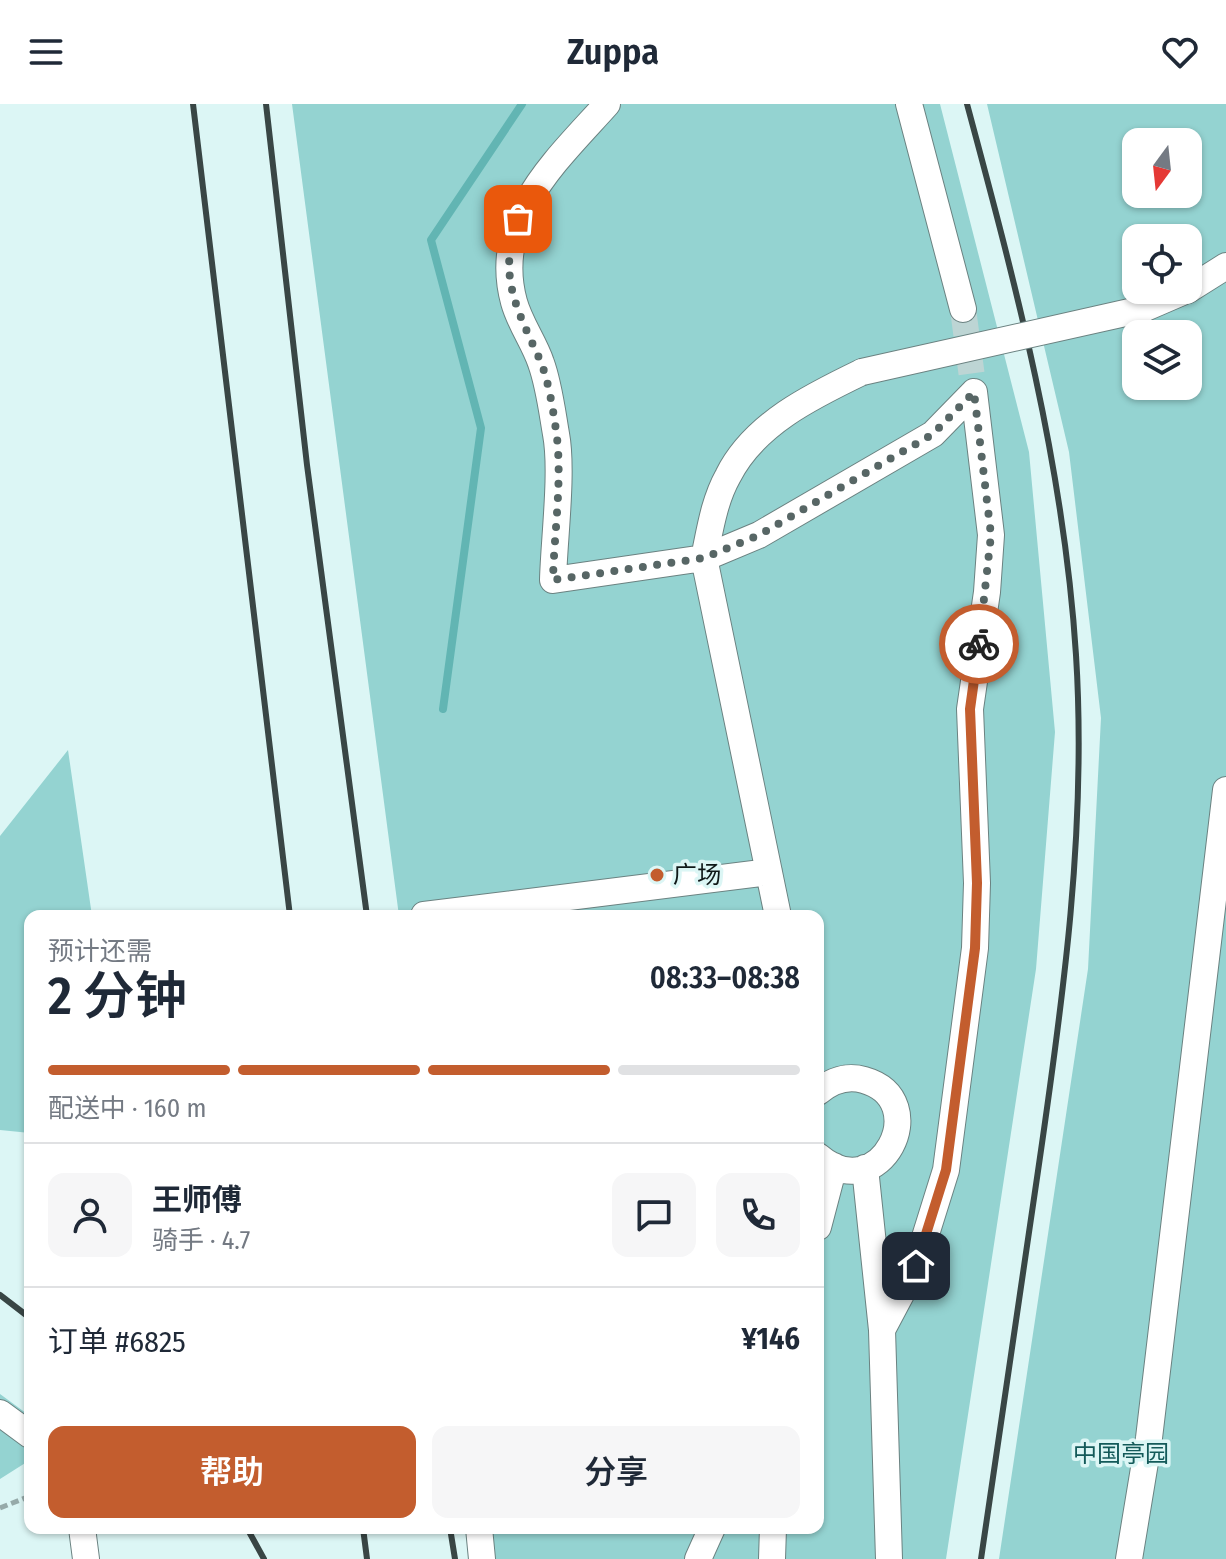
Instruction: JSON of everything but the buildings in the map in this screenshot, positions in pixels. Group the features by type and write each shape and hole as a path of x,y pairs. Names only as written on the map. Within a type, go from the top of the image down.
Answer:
{"street":[{"path":"607,104 548,169 525,201 511,238 508,273 514,304 541,363 557,439 553,580 704,558 759,535 933,434 974,392 991,535 987,592 970,709 977,883 975,948 946,1170 916,1266 882,1330"},
{"path":"909,104 963,309"},
{"path":"1202,281 1226,266"},
{"path":"777,910 704,558 713,512 728,474 755,441 788,411 862,372 1155,304"},
{"path":"1129,1559 1149,1438 1226,790"},
{"path":"464,910 769,872"},
{"path":"824,1088 833,1082 856,1078 877,1085 892,1100 898,1128 894,1142 881,1160 865,1168 826,1161"},
{"path":"865,1168 882,1330 889,1559"},
{"path":"0,1413 24,1431"},
{"path":"83,1534 86,1559"},
{"path":"480,1534 482,1559"},
{"path":"698,1559 709,1534"},
{"path":"772,1559 773,1534"}],"path":[{"path":"0,1508 24,1498"}],"green space":[{"path":"292,104 940,104 1029,452 1055,732 1036,969 946,1559 484,1559 481,1534 824,1534 824,910 398,910"},
{"name":"中国亭园","path":"987,104 1226,104 1226,1559 999,1559 1088,969 1101,718 1069,452"},
{"path":"68,750 91,910 24,910 24,1132 0,1130 0,836"},
{"path":"0,1394 24,1412 24,1464 0,1479"}],"waterway":[{"path":"443,709 481,428 431,240 522,104"}],"tunnel":[{"path":"963,309 974,392"}],"railway":[{"path":"193,104 289,910"},
{"path":"266,104 307,465 366,910"},
{"path":"967,104 1020,308 1049,446 1070,585 1079,720 1075,849 1064,978 981,1559"},
{"path":"0,1295 24,1313"},
{"path":"250,1534 264,1559"},
{"path":"364,1534 367,1559"},
{"path":"451,1534 455,1559"}],"way so far":[{"path":"518,219 511,238 508,273 514,304 541,363 557,439 553,580 704,558 759,535 933,434 974,392 991,535 979,644"}],"place":[{"name":"广场","path":"657,875"}],"route":[{"path":"916,1266 946,1170 975,948 977,883 970,709 979,644"}]}
